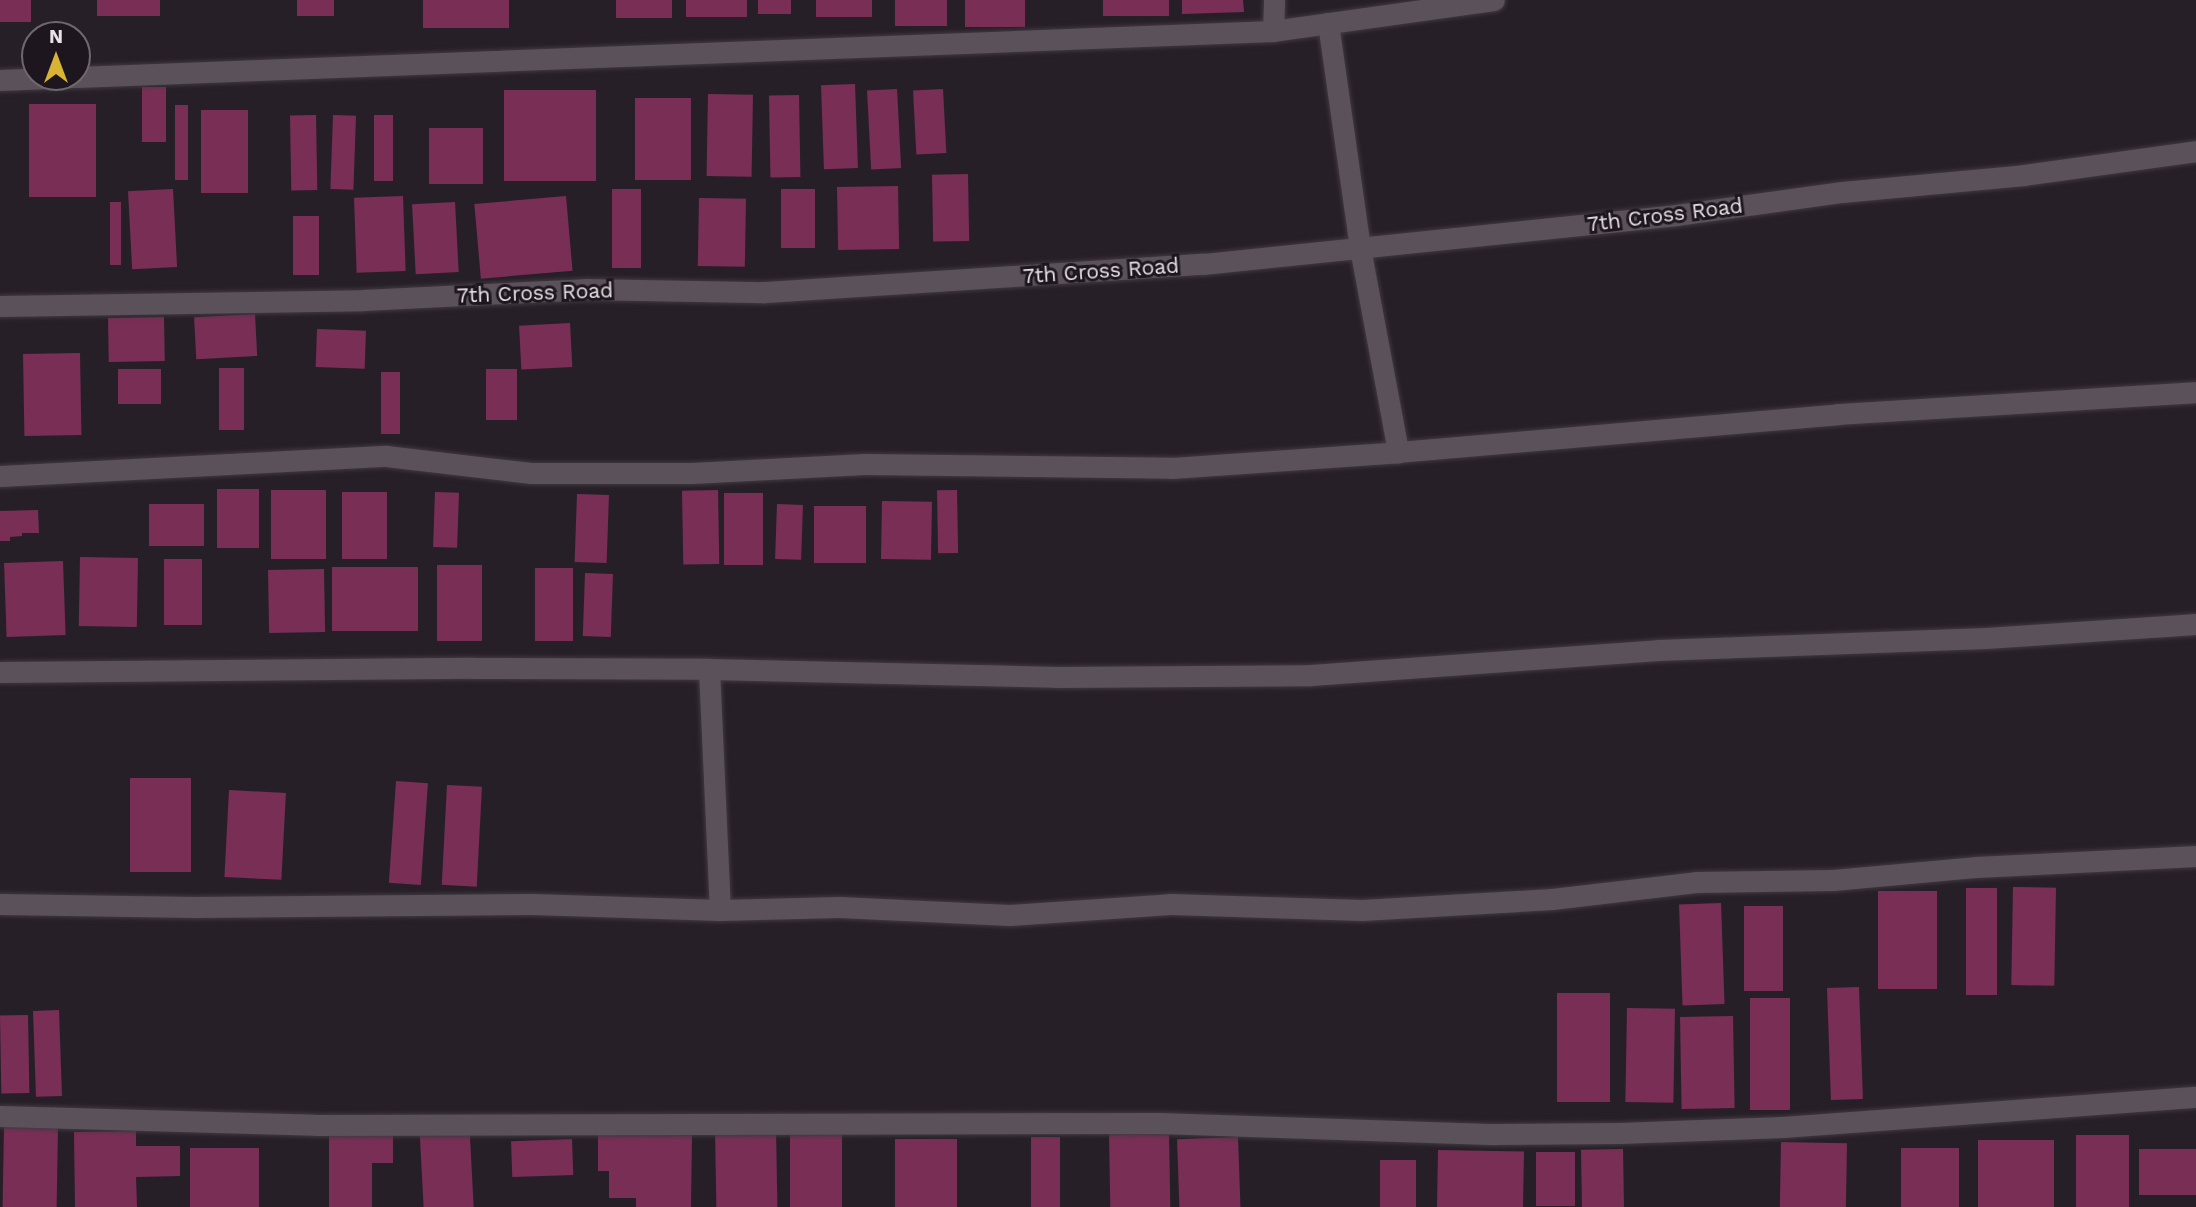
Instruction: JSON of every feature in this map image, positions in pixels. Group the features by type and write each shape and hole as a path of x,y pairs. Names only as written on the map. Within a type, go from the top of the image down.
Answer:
{"street":[{"path":"1273,31 1274,0"},
{"path":"91,76 1273,31 1487,1"},
{"path":"1328,23 1360,248 1398,452"},
{"path":"0,80 21,79"},
{"name":"7th Cross Road","path":"0,306 363,300 585,289 765,292 1203,264 1676,215 1842,192 2024,175 2196,151"},
{"path":"0,476 386,456 531,473 692,472 865,464 1172,468 1398,452 1838,414 2196,393"},
{"path":"0,671 709,669 1056,677 1311,675 1658,650 1986,638 2196,624"},
{"path":"709,669 720,910"},
{"path":"0,904 195,907 532,904 720,910 839,907 1010,915 1170,904 1362,910 1552,899 1696,882 1833,880 1978,867 2196,856"},
{"path":"0,1116 315,1125 1159,1123 1496,1134 1783,1127 2196,1097"}],"building":[{"path":"0,0 31,0 31,21 0,22"},
{"path":"97,0 160,0 160,16 97,16"},
{"path":"297,0 334,0 334,16 297,16"},
{"path":"423,0 509,0 509,28 423,28"},
{"path":"616,0 672,0 672,18 616,18"},
{"path":"686,0 747,0 747,17 686,17"},
{"path":"758,0 791,0 791,14 758,14"},
{"path":"816,0 872,0 872,17 816,17"},
{"path":"895,0 947,0 947,26 895,26"},
{"path":"965,0 1025,0 1025,27 965,27"},
{"path":"1103,0 1169,0 1169,16 1103,16"},
{"path":"1182,0 1243,0 1244,12 1182,14"},
{"path":"855,84 858,168 824,169 821,85"},
{"path":"142,87 166,87 166,142 142,142"},
{"path":"897,89 901,168 871,169 867,91"},
{"path":"943,89 946,153 916,154 913,91"},
{"path":"504,90 596,90 596,181 504,181"},
{"path":"708,94 753,95 752,177 707,176"},
{"path":"799,95 800,177 770,178 769,96"},
{"path":"635,98 691,98 691,180 635,180"},
{"path":"29,104 96,104 96,197 29,197"},
{"path":"175,105 188,105 188,180 175,180"},
{"path":"201,110 248,110 248,193 201,193"},
{"path":"290,115 316,115 317,190 291,190"},
{"path":"333,115 356,116 353,190 330,189"},
{"path":"374,115 393,115 393,181 374,181"},
{"path":"429,128 483,128 483,184 429,184"},
{"path":"968,174 969,241 933,242 932,175"},
{"path":"898,186 899,249 838,250 837,187"},
{"path":"173,189 177,267 132,269 128,191"},
{"path":"612,189 641,189 641,268 612,268"},
{"path":"781,189 815,189 815,248 781,248"},
{"path":"403,196 406,271 357,273 354,198"},
{"path":"566,196 573,271 481,279 474,204"},
{"path":"699,198 746,199 745,267 698,266"},
{"path":"110,202 121,202 121,265 110,265"},
{"path":"455,202 459,272 416,274 412,204"},
{"path":"293,216 319,216 319,275 293,275"},
{"path":"255,314 257,356 196,359 194,317"},
{"path":"164,317 165,361 109,362 108,318"},
{"path":"570,323 572,367 521,370 519,326"},
{"path":"317,329 366,331 365,369 316,367"},
{"path":"80,353 81,435 24,436 23,354"},
{"path":"219,368 244,368 244,430 219,430"},
{"path":"118,369 161,369 161,404 118,404"},
{"path":"486,369 517,369 517,420 486,420"},
{"path":"381,372 400,372 400,434 381,434"},
{"path":"217,489 259,489 259,548 217,548"},
{"path":"271,490 326,490 326,559 271,559"},
{"path":"718,490 719,564 683,565 682,491"},
{"path":"937,490 957,490 958,553 938,553"},
{"path":"342,492 387,492 387,559 342,559"},
{"path":"435,492 459,493 457,548 433,547"},
{"path":"724,493 763,493 763,565 724,565"},
{"path":"577,494 609,495 607,563 575,562"},
{"path":"882,501 932,502 931,560 881,559"},
{"path":"149,504 204,504 204,546 149,546"},
{"path":"777,504 803,505 801,560 775,559"},
{"path":"814,506 866,506 866,563 814,563"},
{"path":"38,510 39,533 22,533 22,536 10,537 10,541 0,541 0,511"},
{"path":"80,557 138,558 137,627 79,626"},
{"path":"164,559 202,559 202,625 164,625"},
{"path":"63,561 66,635 7,637 4,563"},
{"path":"437,565 482,565 482,641 437,641"},
{"path":"332,567 418,567 418,631 332,631"},
{"path":"535,568 573,568 573,641 535,641"},
{"path":"324,569 325,632 269,633 268,570"},
{"path":"585,573 613,574 611,637 583,636"},
{"path":"130,778 191,778 191,872 130,872"},
{"path":"396,781 428,783 421,885 389,883"},
{"path":"447,785 482,787 477,887 442,885"},
{"path":"229,790 286,793 281,880 224,877"},
{"path":"2013,887 2056,888 2054,986 2011,985"},
{"path":"1966,888 1997,888 1997,995 1966,995"},
{"path":"1878,891 1937,891 1937,989 1878,989"},
{"path":"1721,903 1725,1004 1683,1005 1679,904"},
{"path":"1744,906 1783,906 1783,991 1744,991"},
{"path":"1859,987 1863,1099 1831,1100 1827,988"},
{"path":"1557,993 1610,993 1610,1102 1557,1102"},
{"path":"1750,998 1790,998 1790,1110 1750,1110"},
{"path":"1627,1008 1675,1009 1673,1103 1625,1102"},
{"path":"59,1010 62,1096 36,1097 33,1011"},
{"path":"0,1015 28,1015 29,1093 1,1093"},
{"path":"1733,1016 1735,1108 1682,1109 1680,1017"},
{"path":"469,1118 474,1207 424,1207 419,1121"},
{"path":"329,1121 393,1121 393,1163 372,1163 372,1207 329,1207"},
{"path":"4,1127 58,1128 57,1207 3,1207"},
{"path":"776,1128 777,1207 716,1207 715,1129"},
{"path":"136,1131 136,1146 180,1146 180,1176 136,1177 137,1207 75,1207 74,1132"},
{"path":"790,1131 842,1131 842,1207 790,1207"},
{"path":"1169,1132 1170,1207 1110,1207 1109,1133"},
{"path":"598,1133 692,1135 691,1207 636,1207 636,1198 609,1198 609,1171 598,1171"},
{"path":"2076,1135 2129,1135 2129,1207 2076,1207"},
{"path":"1031,1137 1060,1137 1060,1207 1031,1207"},
{"path":"1238,1137 1240,1207 1179,1207 1177,1139"},
{"path":"572,1139 573,1175 512,1177 511,1141"},
{"path":"895,1139 957,1139 957,1207 895,1207"},
{"path":"1978,1140 2054,1140 2054,1207 1978,1207"},
{"path":"1781,1142 1847,1143 1846,1207 1780,1207"},
{"path":"190,1148 259,1148 259,1207 190,1207"},
{"path":"1901,1148 1959,1148 1959,1207 1901,1207"},
{"path":"1623,1149 1624,1207 1582,1207 1581,1150"},
{"path":"2139,1149 2196,1149 2196,1195 2139,1195"},
{"path":"1438,1150 1524,1152 1523,1207 1437,1207"},
{"path":"1536,1152 1575,1152 1575,1206 1536,1206"},
{"path":"1380,1160 1416,1160 1416,1207 1380,1207"}]}
